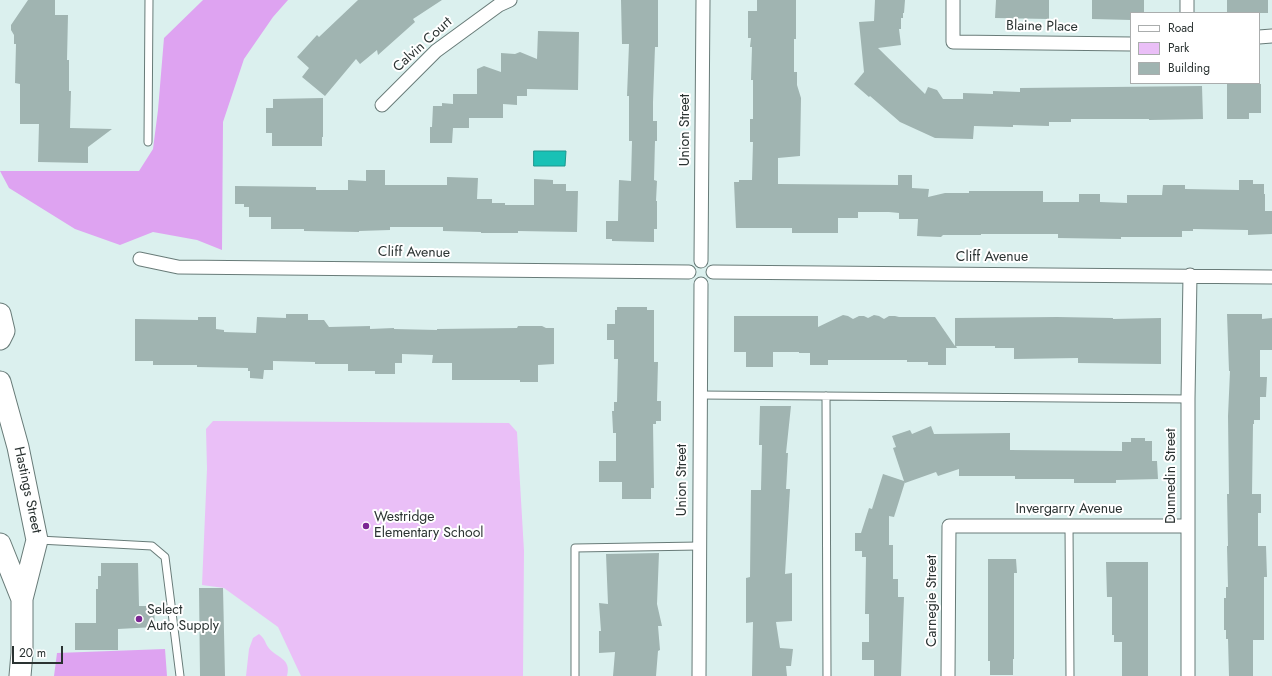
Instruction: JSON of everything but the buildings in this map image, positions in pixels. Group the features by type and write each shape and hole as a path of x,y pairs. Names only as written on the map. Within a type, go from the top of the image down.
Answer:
{"main road":[{"path":"0,314 4,331 0,339"},
{"name":"Hastings Street","path":"0,382 18,447 37,540 22,599 22,653 20,676"},
{"name":"Hastings Street","path":"0,544 22,599"}],"street":[{"name":"Calvin Court","path":"382,105 436,51 500,5 510,0"},
{"name":"Union Street","path":"701,261 703,0"},
{"name":"Blaine Place","path":"953,0 953,42 1130,44"},
{"path":"1187,0 1187,12"},
{"path":"1260,37 1272,36"},
{"name":"Cliff Avenue","path":"140,259 178,267 689,272"},
{"path":"697,261 701,261 707,263 712,272 708,282 697,284 691,279 689,272 691,265 697,261"},
{"name":"Cliff Avenue","path":"712,272 1190,275 1272,277"},
{"name":"Dunnedin Street","path":"1188,676 1188,399 1190,275"},
{"name":"Union Street","path":"699,676 701,284"},
{"name":"Invergarry Avenue","path":"949,526 1188,526"},
{"name":"Carnegie Street","path":"948,676 949,526"}],"lane":[{"path":"148,142 149,0"},
{"path":"700,395 1188,399"},
{"path":"826,396 827,676"},
{"path":"1069,526 1070,676"},
{"path":"37,540 152,546 164,557 180,676"},
{"path":"575,676 575,548 699,546"}],"green space":[{"name":"Westridge Elementary School","path":"213,421 509,423 517,432 524,551 523,676 301,676 278,627 224,588 202,585 207,469 206,429"},
{"path":"259,634 264,639 271,651 282,659 287,665 287,676 246,676 249,649 253,638"}],"shaded area":[{"path":"203,0 288,0 273,17 244,59 223,122 222,250 197,240 153,232 120,245 75,229 9,188 0,171 139,171 153,149 164,38"},
{"path":"165,649 167,676 54,676 57,653"}],"water":[{"path":"534,151 566,151 565,166 534,166"}],"place":[{"name":"Westridge Elementary School","path":"366,526"},
{"name":"Select Auto Supply","path":"139,619"}]}
